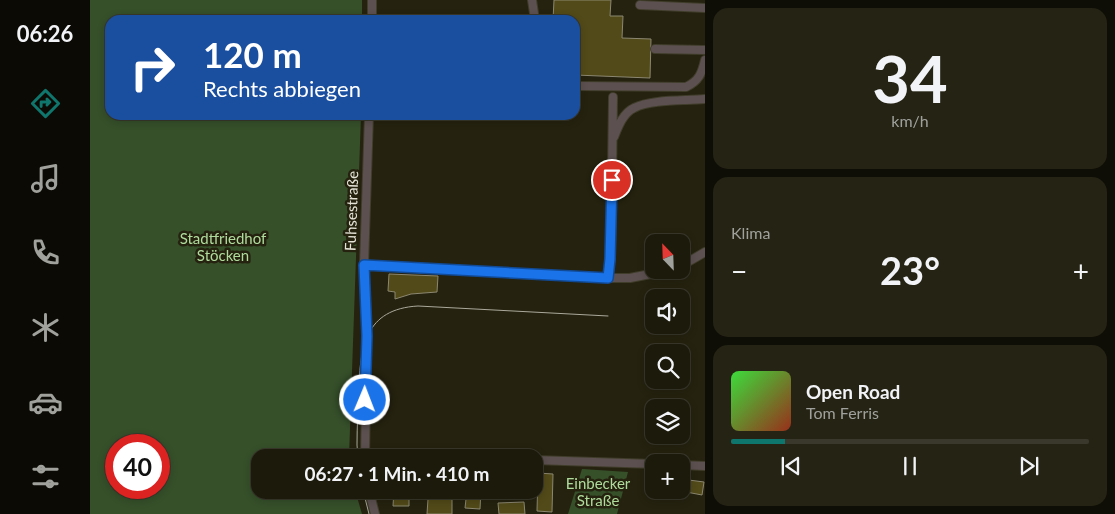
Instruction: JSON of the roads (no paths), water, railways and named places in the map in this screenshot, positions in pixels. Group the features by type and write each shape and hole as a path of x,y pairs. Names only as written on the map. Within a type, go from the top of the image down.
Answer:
{"street":[{"path":"372,0 372,15"},
{"path":"532,0 534,15"},
{"path":"640,5 664,3 705,8"},
{"path":"655,49 705,50"},
{"path":"580,86 686,87 696,83 705,60"},
{"path":"608,278 614,97"},
{"path":"612,141 622,120 633,108 650,104 705,100"},
{"name":"Fuhsestraße","path":"364,449 367,336 364,265 369,120"},
{"path":"690,261 705,252"},
{"path":"364,265 608,278 630,278 645,275"},
{"path":"543,460 645,464"},
{"path":"690,465 705,466"},
{"path":"371,499 375,514"}],"tram line":[{"path":"357,449 360,374 364,345 376,323 387,314 400,309 418,306 608,316"},
{"path":"365,499 369,514"}],"park label":[{"name":"Stadtfriedhof Stöcken","path":"223,248"},
{"name":"Einbecker Straße","path":"598,492"}]}
